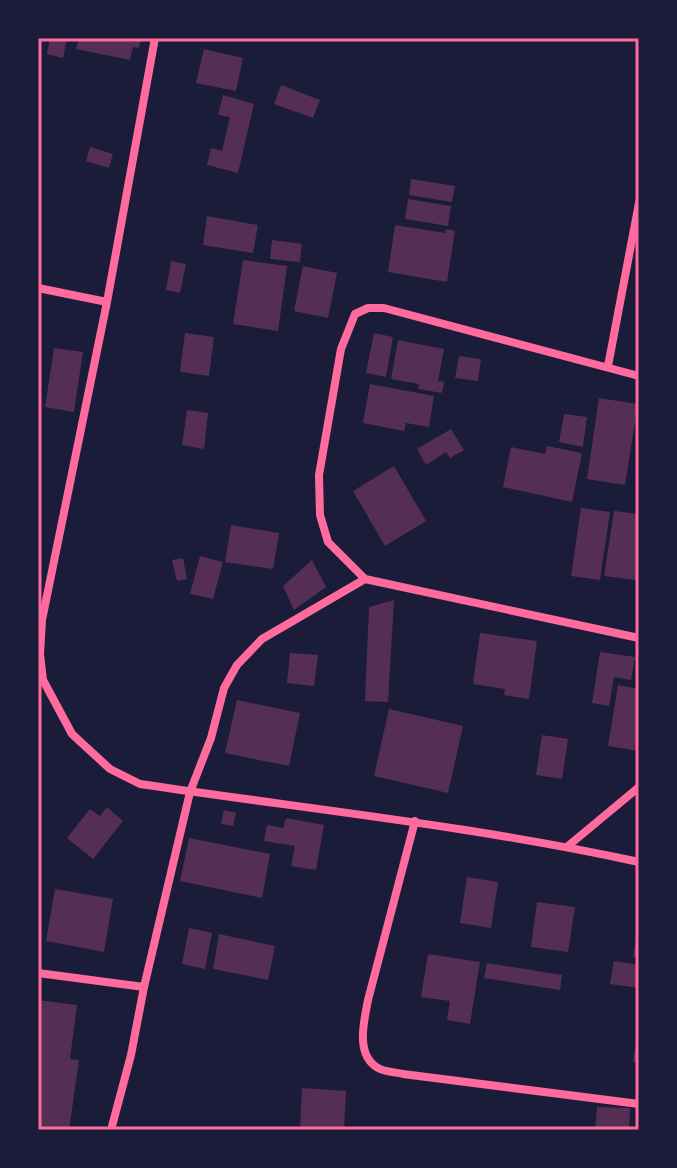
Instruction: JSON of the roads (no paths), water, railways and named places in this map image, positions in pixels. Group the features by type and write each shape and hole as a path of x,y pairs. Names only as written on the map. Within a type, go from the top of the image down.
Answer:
{"street":[{"path":"155,38 107,302 42,620 40,654 43,680 72,734 110,769 140,784 415,821 568,846 639,862"},
{"path":"608,366 639,203"},
{"path":"38,288 107,302"},
{"path":"639,376 384,308 368,308 355,314 341,349 319,475 320,515 328,542 365,579 639,638"},
{"path":"111,1130 131,1055 190,792 211,738 224,688 237,665 262,639 365,579"},
{"path":"568,846 639,787"},
{"path":"415,821 363,1029 365,1053 377,1068 403,1074 639,1104"},
{"path":"38,973 144,987"}]}
